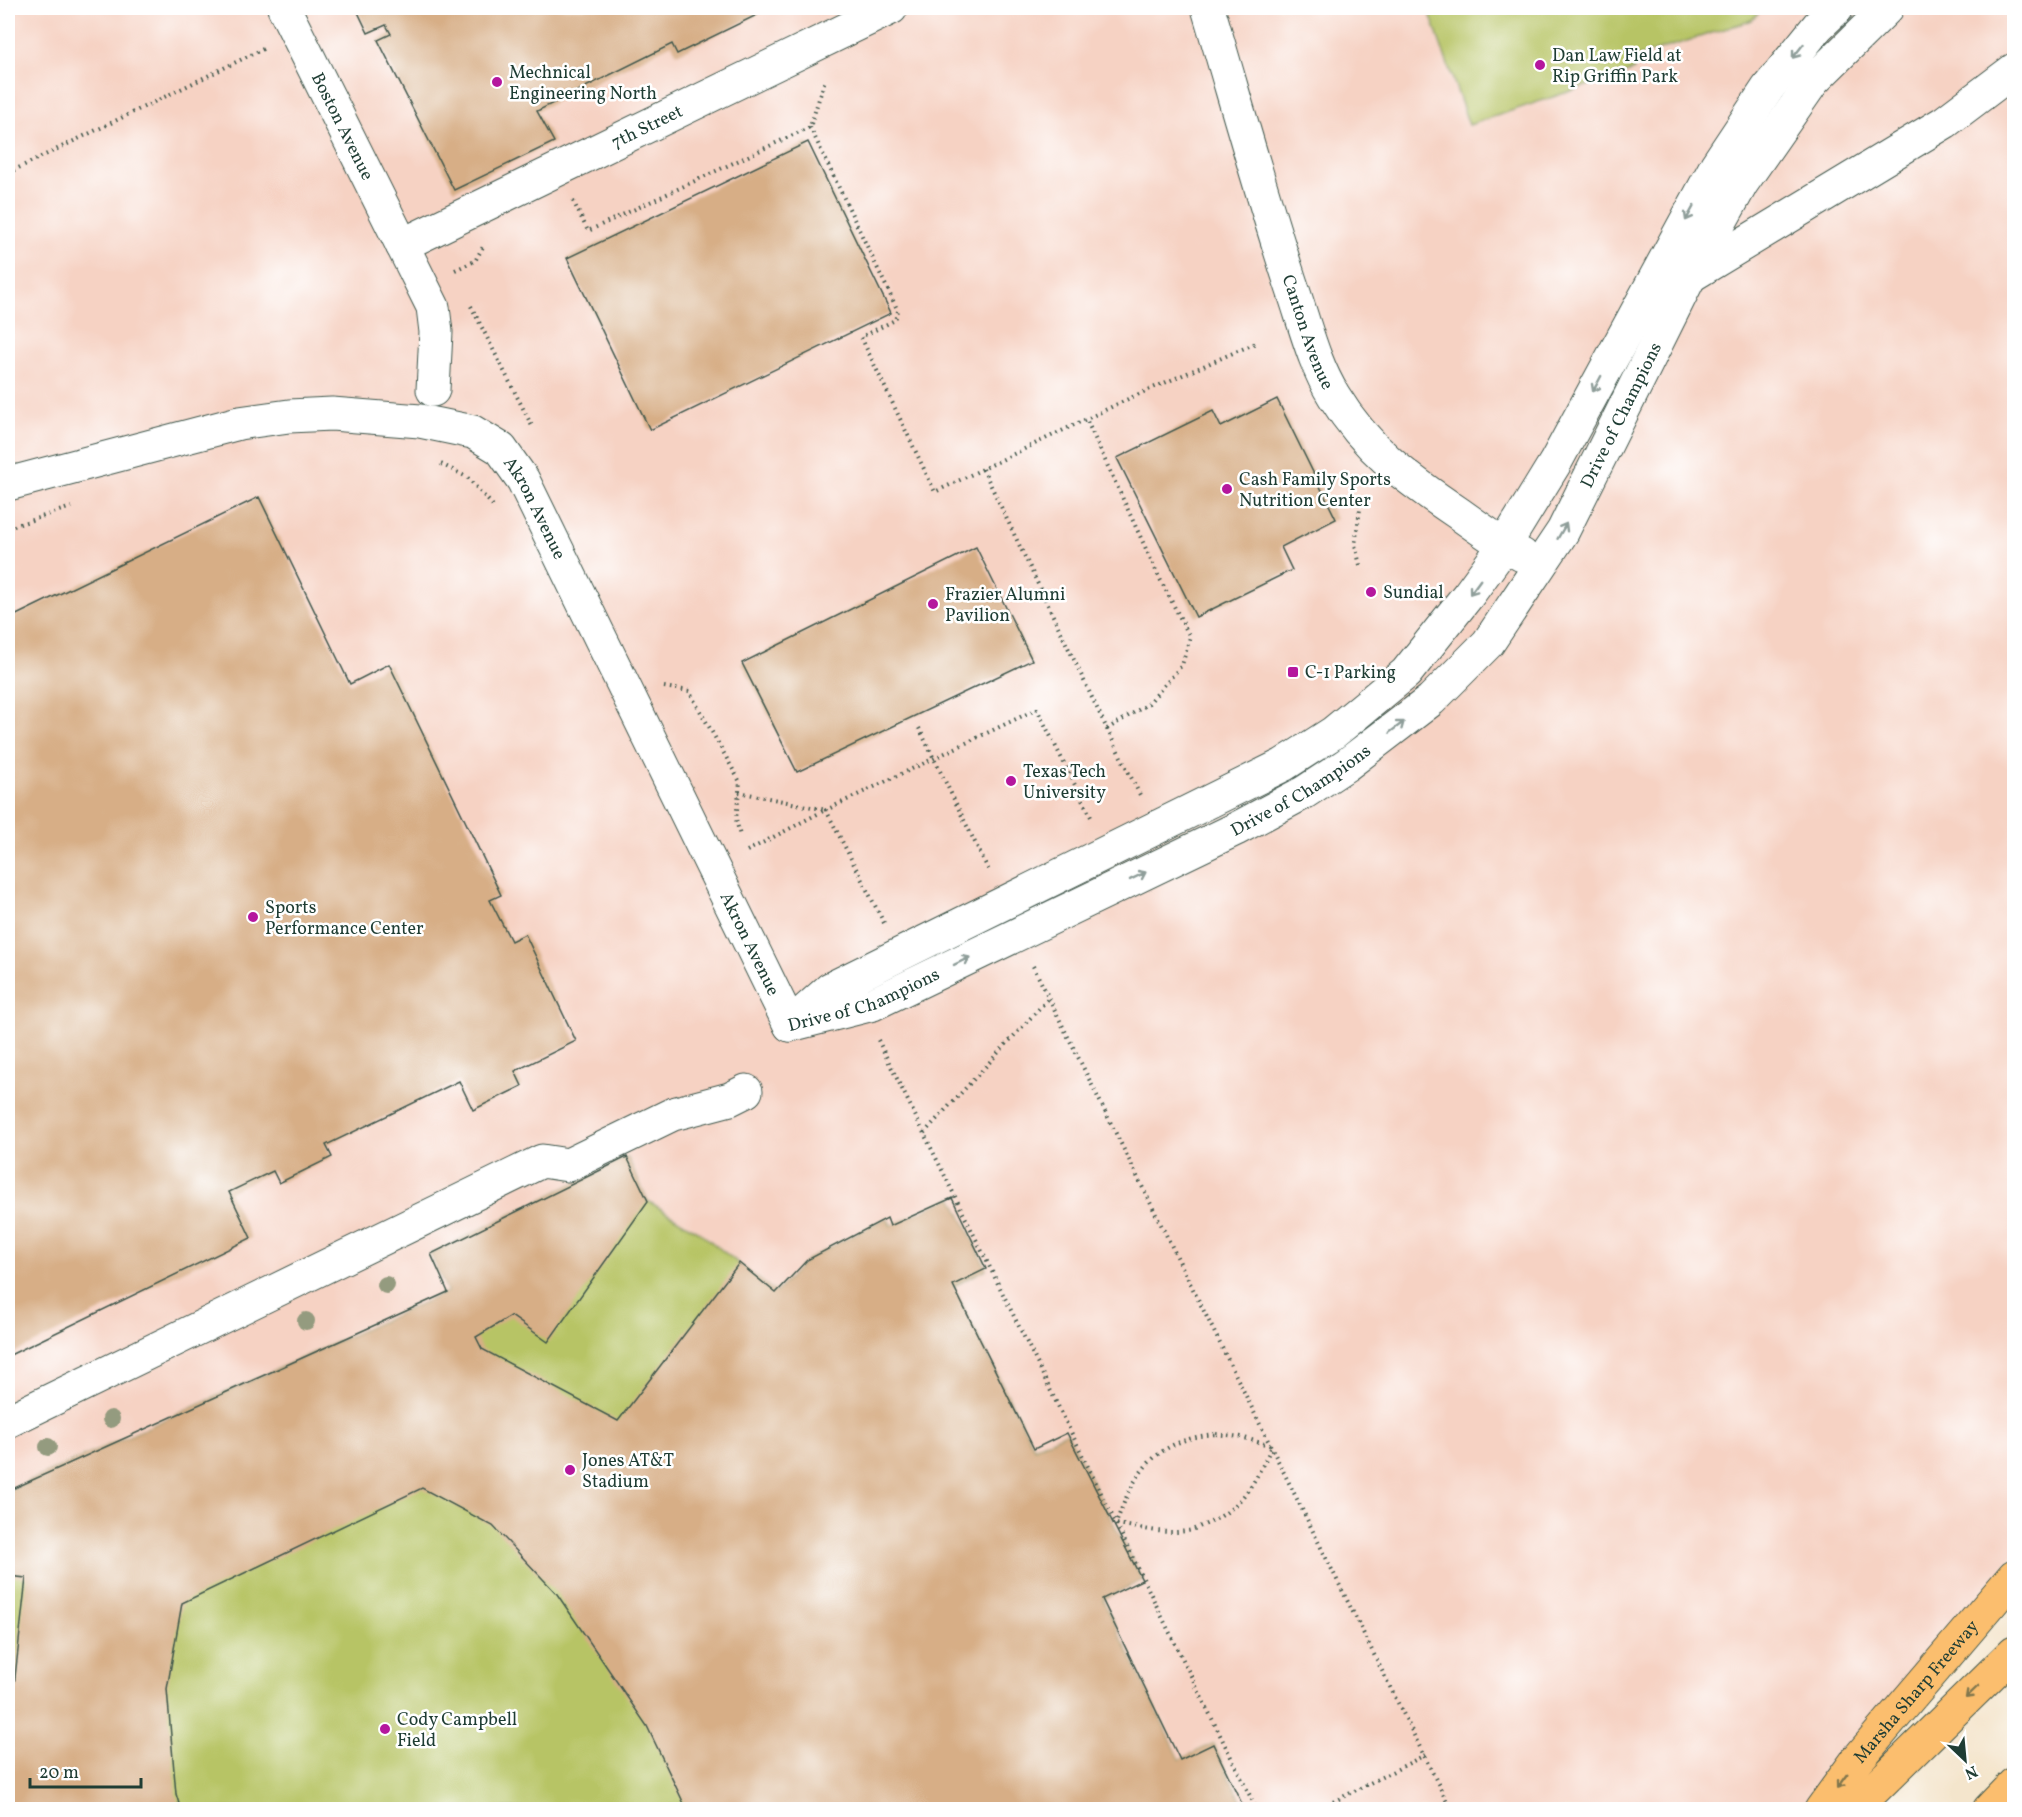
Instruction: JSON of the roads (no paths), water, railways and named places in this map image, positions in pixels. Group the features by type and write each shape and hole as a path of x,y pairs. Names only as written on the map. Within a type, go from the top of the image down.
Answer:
{"main road":[{"name":"Marsha Sharp Freeway","path":"1821,1809 1858,1759 2014,1576"},
{"path":"1853,1809 2014,1652"},
{"path":"1989,1809 2014,1784"}],"street":[{"name":"Boston Avenue","path":"284,8 433,307 436,332 433,390"},
{"name":"7th Street","path":"402,245 891,8"},
{"name":"Canton Avenue","path":"1208,8 1280,252 1316,357 1332,394 1376,452 1405,477 1504,546 1541,564"},
{"name":"Drive of Champions","path":"790,1025 830,989 1283,765 1333,733 1406,673 1458,609 1504,546 1555,464 1716,166 1768,88 1818,26 1837,8"},
{"name":"Drive of Champions","path":"790,1025 873,1004 1236,829 1305,792 1346,765 1431,700 1488,643 1563,531 1690,276 1742,183 1813,81 1887,8"},
{"path":"1690,276 1945,122 2014,70"},
{"name":"Akron Avenue","path":"8,484 228,426 288,416 362,415 420,421 473,432 501,449 524,480 790,1025"},
{"path":"8,1421 542,1161 568,1165 673,1114 730,1099 746,1091"}],"place":[{"name":"Dan Law Field at Rip Griffin Park","path":"1540,65"},
{"name":"Mechnical Engineering North","path":"497,82"},
{"name":"Cash Family Sports Nutrition Center","path":"1227,489"},
{"name":"Sundial","path":"1371,592"},
{"name":"Frazier Alumni Pavilion","path":"933,604"},
{"name":"C-1 Parking","path":"1293,672"},
{"name":"Texas Tech University","path":"1011,781"},
{"name":"Sports Performance Center","path":"253,917"},
{"name":"Jones AT&T Stadium","path":"570,1470"},
{"name":"Cody Campbell Field","path":"385,1729"}]}
